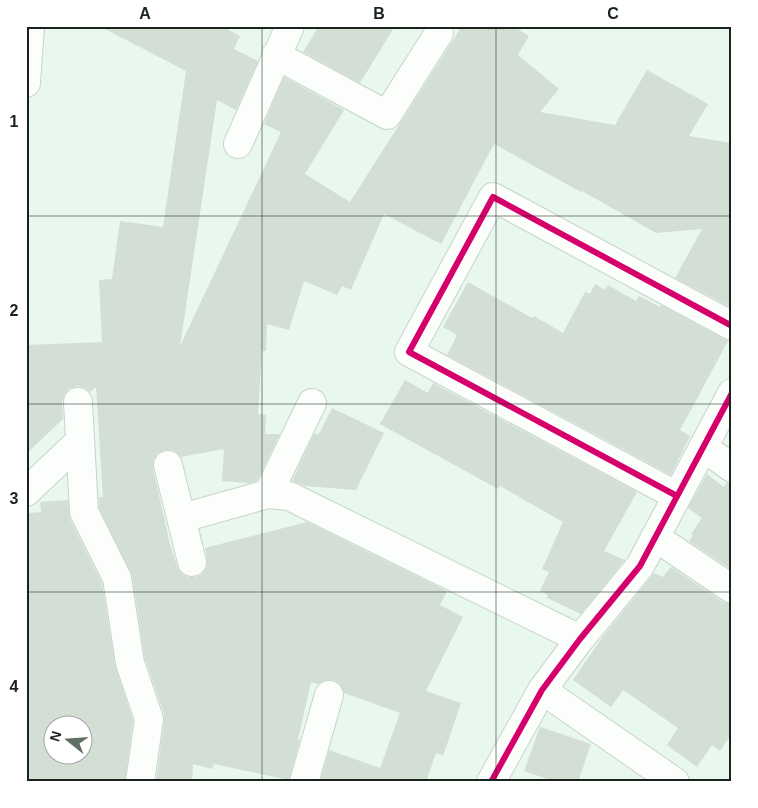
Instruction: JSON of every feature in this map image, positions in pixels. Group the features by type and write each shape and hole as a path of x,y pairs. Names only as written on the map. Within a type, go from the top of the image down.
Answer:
{"street":[{"path":"26,83 30,26"},
{"path":"238,144 290,26"},
{"path":"276,55 387,115 439,33"},
{"path":"677,496 409,352 493,197 732,326"},
{"path":"490,782 542,690 580,639 640,566 732,393"},
{"path":"78,402 84,512 117,578 130,662 149,719 140,782"},
{"path":"268,494 312,403"},
{"path":"26,492 80,442"},
{"path":"703,447 732,468"},
{"path":"168,465 192,562"},
{"path":"182,518 268,494 289,496 580,639"},
{"path":"655,537 732,588"},
{"path":"542,690 675,782"},
{"path":"304,782 329,695"}],"building":[{"path":"99,26 221,26 240,36 234,49 258,61 236,110 217,100 180,346 281,132 264,124 284,77 344,110 305,174 350,202 462,26 513,26 529,36 518,55 559,89 540,112 615,125 647,70 708,104 689,136 732,143 732,308 675,278 702,229 656,233 494,144 441,244 384,214 351,290 342,286 337,295 304,281 289,330 267,324 266,351 262,351 258,414 266,415 265,434 280,434 257,481 250,483 222,481 224,449 181,457 173,450 165,450 158,453 153,460 153,469 170,544 180,572 187,577 196,577 202,574 207,567 205,548 307,522 447,591 440,605 463,617 426,691 461,703 443,756 436,753 426,782 320,782 329,750 380,768 400,713 344,693 340,684 334,680 326,680 318,684 311,682 298,740 300,740 289,780 214,764 212,769 193,764 192,782 156,782 164,714 145,659 132,575 99,508 99,497 103,497 96,387 90,392 78,386 69,389 64,395 62,402 63,419 26,454 26,345 102,342 99,280 112,279 120,221 163,227 186,71"},
{"path":"319,26 395,26 360,83 303,52"},
{"path":"468,282 563,333 585,292 590,294 595,284 605,290 608,285 636,301 639,296 660,307 661,305 728,341 680,430 690,436 671,475 447,355 457,335 443,327"},
{"path":"405,380 428,393 433,383 637,492 604,551 625,560 581,614 547,598 548,595 540,591 549,572 542,569 563,522 500,486 498,489 380,424"},
{"path":"332,408 384,433 356,490 305,486 292,481 314,434 319,434"},
{"path":"707,474 724,487 727,482 732,483 732,570 689,541 693,535 691,534 702,518 688,508"},
{"path":"68,500 70,519 102,583 115,665 133,720 125,782 26,782 26,517 29,517 29,513 41,512 40,502"},
{"path":"671,567 723,602 732,604 732,733 720,751 712,745 697,767 667,745 678,728 623,690 611,707 573,680 603,636 654,573 663,577"},
{"path":"540,727 591,744 578,782 556,782 524,771"}],"cycle path":[{"path":"677,496 409,352 493,197 732,326"},
{"path":"491,782 542,690 580,639 640,566 732,393"}]}
